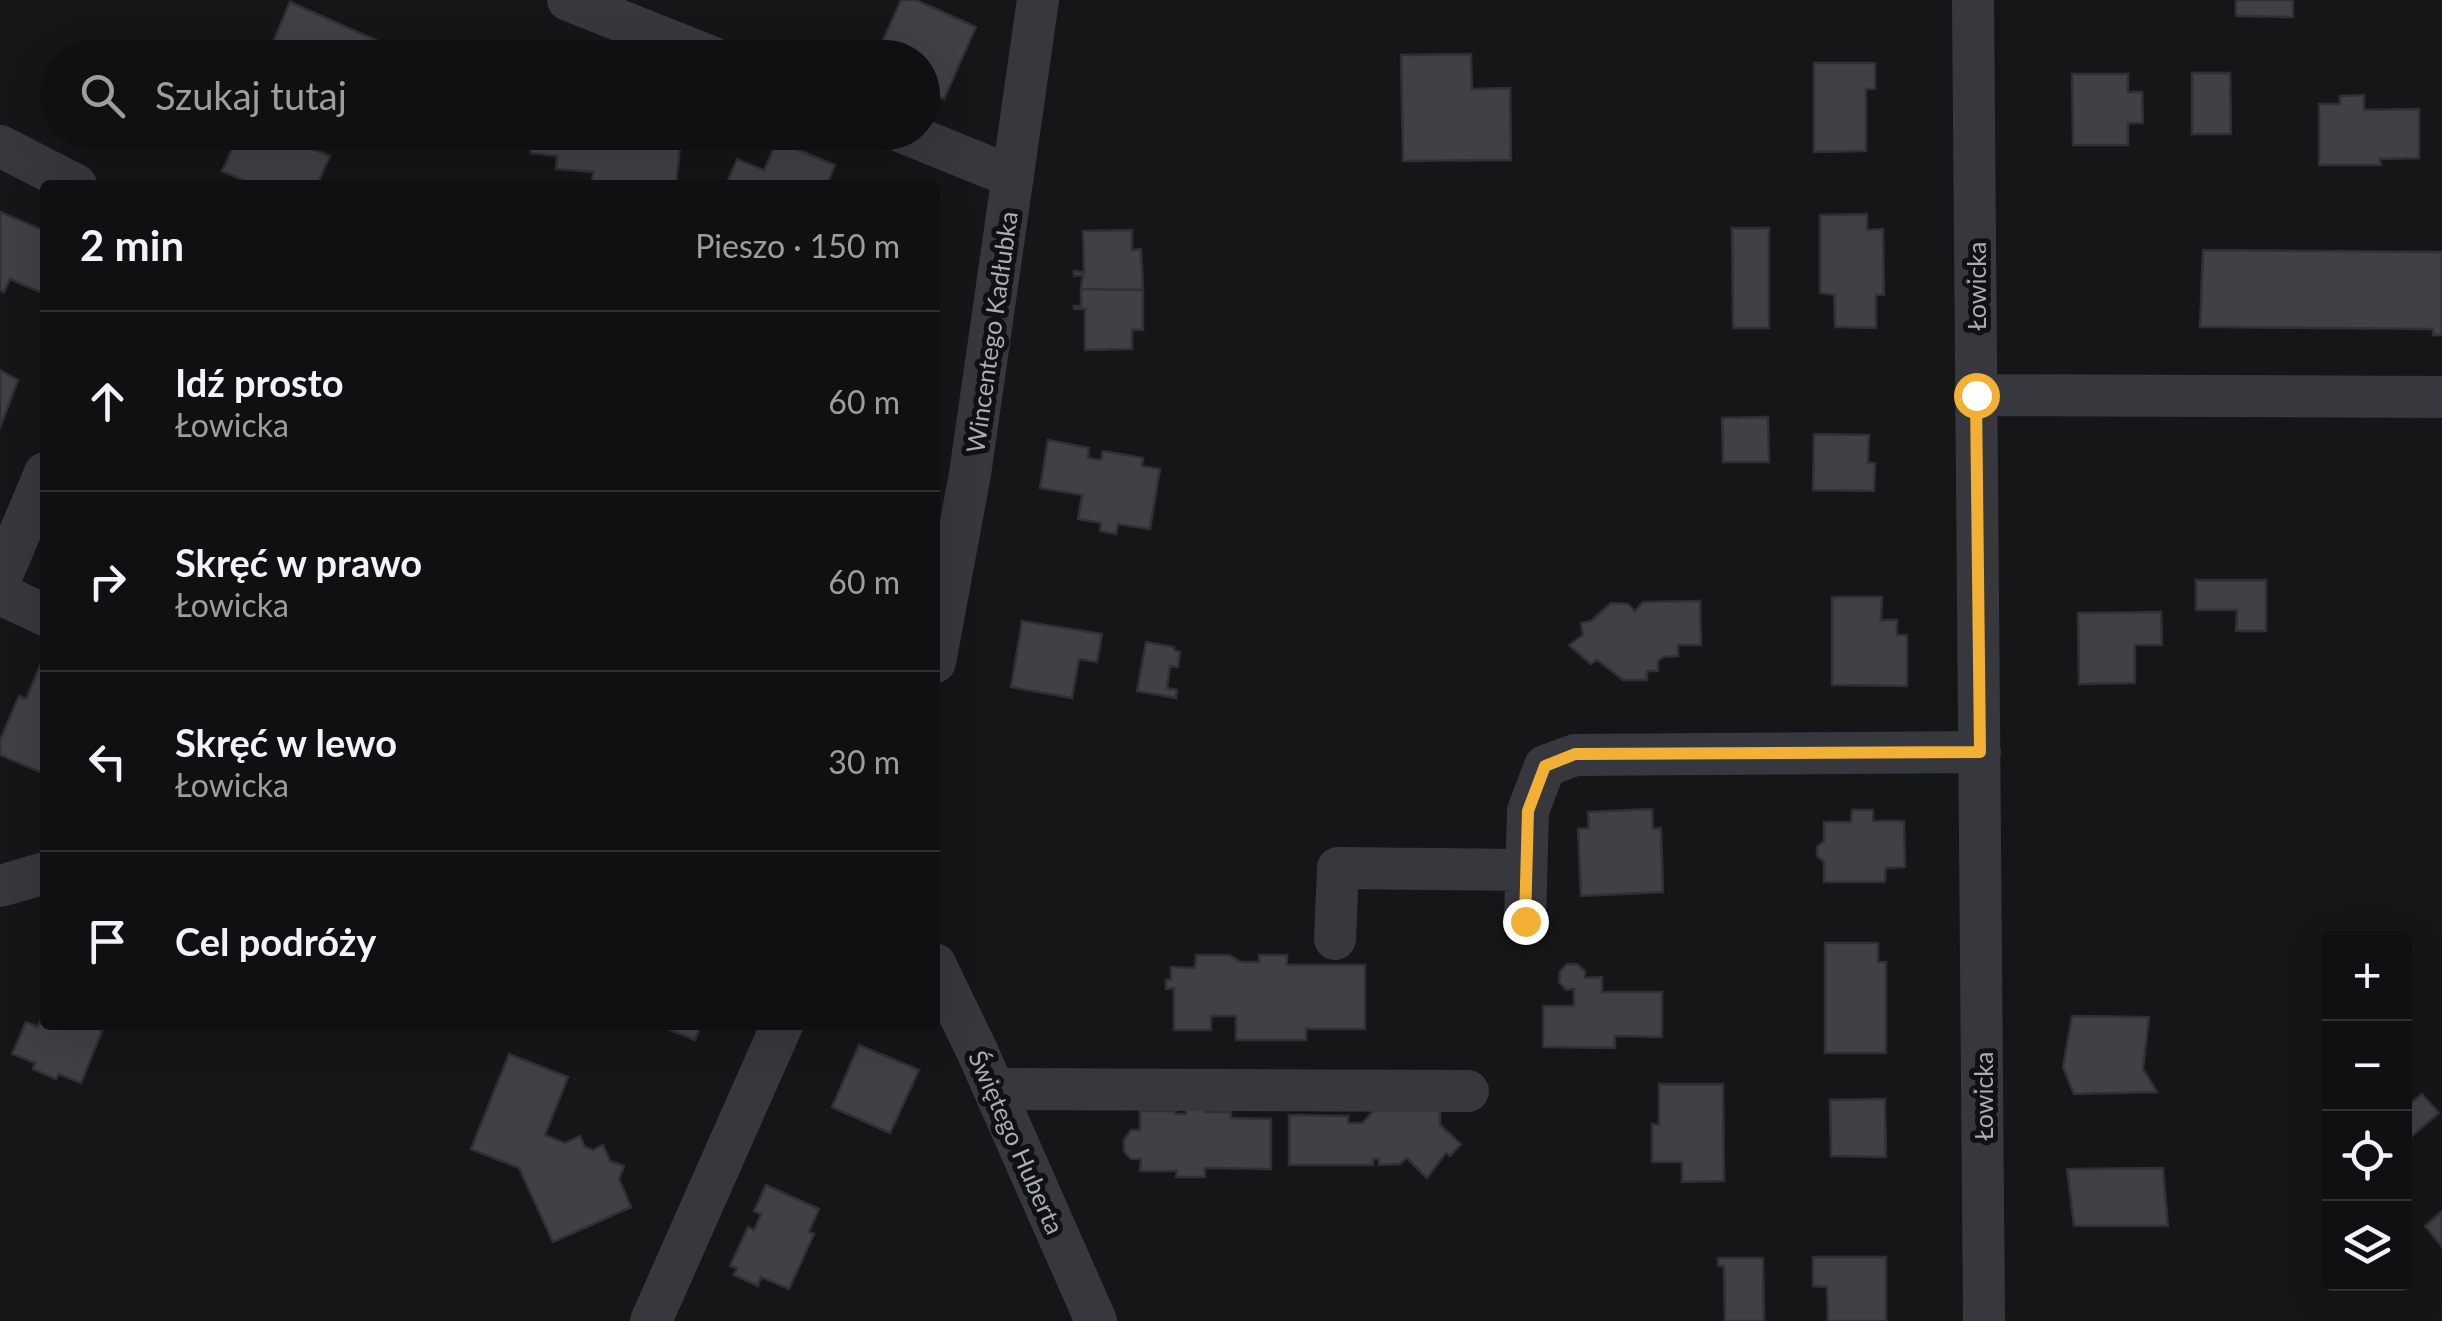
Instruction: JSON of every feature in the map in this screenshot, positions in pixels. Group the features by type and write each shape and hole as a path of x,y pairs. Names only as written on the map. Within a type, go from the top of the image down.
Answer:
{"street":[{"path":"568,0 669,40"},
{"name":"Wincentego Kadłubka","path":"940,635 970,474 1038,0"},
{"name":"Łowicka","path":"1973,0 1984,1321"},
{"path":"0,146 66,180"},
{"path":"940,147 1013,177"},
{"path":"1976,395 2442,397"},
{"path":"0,580 40,485"},
{"path":"0,594 40,612"},
{"path":"1525,921 1528,811 1545,766 1575,754 1980,752"},
{"path":"1335,939 1338,868 1526,870"},
{"path":"0,886 40,875"},
{"name":"Świętego Huberta","path":"940,975 1096,1321"},
{"path":"651,1321 780,1030"},
{"path":"994,1088 1468,1091"}],"building":[{"path":"901,0 916,0 976,27 944,99 940,97 940,40 883,40"},
{"path":"2236,0 2293,0 2293,17 2236,16"},
{"path":"290,2 376,40 274,40"},
{"path":"1471,54 1472,89 1510,88 1511,160 1403,161 1401,55"},
{"path":"1814,63 1875,63 1875,89 1866,89 1866,151 1814,152"},
{"path":"2192,73 2230,73 2231,134 2192,134"},
{"path":"2072,74 2128,74 2128,92 2142,92 2143,123 2128,123 2128,145 2073,145"},
{"path":"2364,95 2364,110 2419,109 2419,158 2380,159 2381,165 2319,165 2319,104 2340,104 2340,96"},
{"path":"232,150 315,150 330,156 319,180 243,180 222,171"},
{"path":"531,150 680,150 677,180 592,180 593,172 556,169 557,156"},
{"path":"773,150 799,150 835,165 829,180 728,180 737,159 764,170"},
{"path":"0,212 40,229 40,292 10,279 4,292 0,290"},
{"path":"1867,214 1867,230 1883,229 1884,295 1876,295 1876,328 1835,327 1834,295 1820,293 1820,215"},
{"path":"1732,228 1769,228 1769,328 1733,328"},
{"path":"1132,230 1132,250 1141,249 1143,290 1081,289 1083,275 1074,276 1074,271 1084,272 1083,231"},
{"path":"2203,250 2442,252 2442,335 2433,335 2433,329 2200,327"},
{"path":"1081,289 1143,290 1143,330 1132,330 1132,349 1085,350 1085,309 1074,309 1081,306"},
{"path":"0,370 18,380 0,428"},
{"path":"1768,417 1769,462 1723,462 1722,418"},
{"path":"1814,434 1869,435 1868,463 1875,463 1874,491 1813,490"},
{"path":"1048,440 1089,448 1088,458 1101,460 1103,451 1143,458 1142,466 1160,469 1150,529 1118,524 1116,534 1100,531 1101,523 1078,519 1082,495 1040,488"},
{"path":"2196,580 2266,580 2266,631 2236,631 2237,610 2196,610"},
{"path":"1832,597 1882,597 1881,620 1897,620 1897,635 1907,635 1907,686 1832,685"},
{"path":"1700,601 1701,645 1678,645 1678,656 1663,657 1658,661 1658,671 1647,671 1647,680 1623,680 1597,660 1591,664 1569,645 1583,635 1581,623 1591,621 1611,603 1628,604 1635,611 1643,602"},
{"path":"2161,612 2162,645 2135,645 2135,683 2079,684 2078,613"},
{"path":"1022,621 1102,634 1097,662 1079,659 1072,698 1011,687"},
{"path":"1146,642 1174,647 1180,652 1178,667 1170,666 1167,688 1177,690 1176,698 1137,691"},
{"path":"40,666 40,772 0,755 0,740 19,696 26,699"},
{"path":"1652,809 1653,829 1661,828 1663,892 1581,896 1578,829 1589,828 1588,812"},
{"path":"1852,810 1873,810 1873,821 1904,821 1905,867 1886,868 1885,882 1824,882 1824,862 1817,856 1817,847 1824,841 1824,822 1851,822"},
{"path":"1825,943 1878,943 1878,962 1886,962 1886,1053 1825,1053"},
{"path":"1196,955 1229,955 1241,962 1259,962 1259,955 1287,955 1287,965 1365,965 1365,1029 1306,1029 1306,1040 1236,1040 1236,1016 1211,1016 1211,1030 1174,1030 1174,988 1166,989 1166,980 1171,980 1171,967 1195,968"},
{"path":"1567,964 1577,964 1585,971 1585,978 1602,977 1602,992 1662,992 1662,1037 1615,1036 1615,1048 1543,1047 1543,1006 1574,1006 1574,989 1566,990 1559,982 1560,971"},
{"path":"2072,1016 2149,1017 2143,1069 2157,1092 2074,1094 2063,1067"},
{"path":"26,1022 38,1027 40,1022 40,1030 102,1031 81,1083 59,1074 56,1079 33,1069 35,1063 12,1054"},
{"path":"670,1030 699,1030 695,1040"},
{"path":"859,1045 919,1070 890,1133 832,1107"},
{"path":"509,1054 568,1077 545,1135 565,1143 580,1136 585,1147 593,1150 603,1145 610,1161 624,1166 619,1179 631,1207 553,1242 519,1168 471,1149"},
{"path":"1659,1084 1723,1084 1724,1181 1682,1182 1682,1162 1652,1162 1652,1124 1659,1125"},
{"path":"2422,1094 2439,1113 2412,1136 2412,1111 2412,1102"},
{"path":"1885,1099 1886,1157 1831,1156 1830,1100"},
{"path":"1440,1102 1440,1125 1461,1144 1450,1156 1446,1153 1427,1178 1407,1158 1400,1164 1379,1165 1379,1159 1373,1159 1373,1165 1289,1165 1289,1115 1348,1116 1348,1123 1362,1123 1380,1104"},
{"path":"1205,1105 1205,1112 1231,1112 1231,1118 1271,1119 1271,1169 1205,1168 1205,1177 1176,1177 1177,1171 1140,1171 1141,1159 1131,1159 1124,1151 1124,1140 1131,1130 1140,1130 1140,1111 1186,1114 1186,1109"},
{"path":"2163,1168 2168,1226 2074,1226 2067,1169"},
{"path":"766,1185 819,1209 809,1232 814,1234 789,1289 761,1277 758,1286 734,1275 737,1268 730,1266 748,1227 754,1230 761,1214 754,1211"},
{"path":"2442,1211 2442,1247 2425,1226"},
{"path":"1813,1257 1886,1257 1886,1321 1828,1321 1827,1287 1813,1286"},
{"path":"1718,1258 1763,1258 1764,1321 1725,1321 1724,1266 1718,1266"}],"route":[{"path":"1525,921 1528,811 1545,766 1575,754 1980,752 1976,395"}]}
